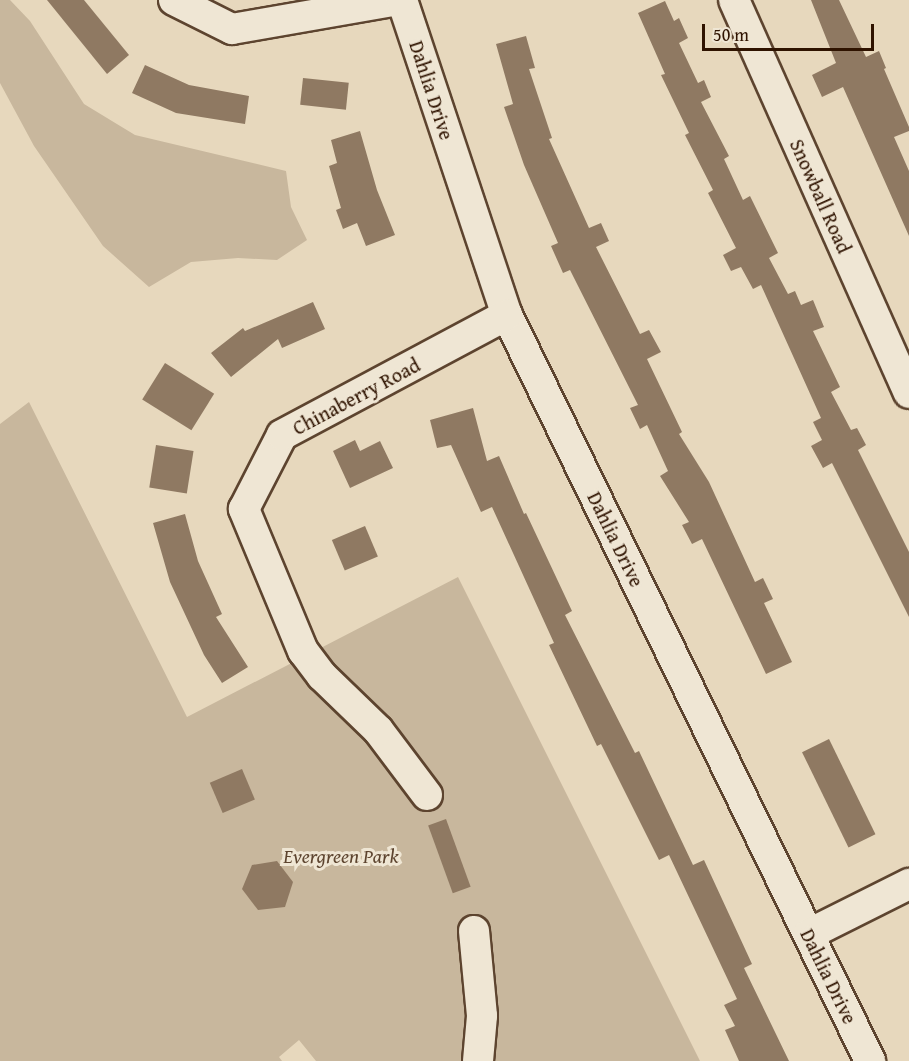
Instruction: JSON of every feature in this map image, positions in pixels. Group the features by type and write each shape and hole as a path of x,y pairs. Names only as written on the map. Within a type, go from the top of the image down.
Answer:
{"street":[{"path":"174,0 232,29 401,0"},
{"name":"Dahlia Drive","path":"401,0 507,315 870,1061"},
{"name":"Snowball Road","path":"734,0 909,393"},
{"name":"Chinaberry Road","path":"427,795 378,730 322,676 303,651 244,510 282,435 507,315"},
{"path":"809,934 909,884"},
{"path":"474,931 482,1016 478,1061"}],"green space":[{"path":"0,0 10,0 30,21 84,104 135,135 286,171 291,207 307,240 277,260 238,258 191,262 149,287 103,246 34,146 0,83"},
{"name":"Evergreen Park","path":"29,402 187,717 458,577 700,1061 316,1061 299,1040 279,1057 282,1061 0,1061 0,424"}],"building":[{"path":"47,0 84,0 129,55 107,74"},
{"path":"811,0 839,0 866,57 879,51 886,68 884,69 909,127 909,131 894,137 909,171 909,236 843,87 822,97 812,75 836,63"},
{"path":"665,1 674,21 679,18 688,38 679,43 698,83 704,80 711,97 701,102 729,156 724,159 743,200 750,196 778,253 769,258 788,294 795,291 801,305 813,300 824,327 813,331 840,387 831,392 851,430 857,428 866,445 858,450 909,552 909,617 832,463 823,468 811,446 822,440 813,422 821,418 761,285 753,289 741,267 731,271 723,255 736,248 708,193 713,190 685,135 689,133 661,75 665,74 638,13"},
{"path":"526,36 535,68 529,69 552,138 549,139 589,228 601,223 609,241 596,247 640,334 649,330 661,352 647,359 682,432 679,434 709,482 755,582 763,578 773,599 764,603 792,662 766,674 702,539 692,544 682,525 689,522 660,476 668,471 647,425 640,429 630,408 638,405 570,270 563,273 551,246 558,243 524,165 504,107 513,104 496,44"},
{"path":"145,65 189,85 249,96 245,124 176,113 132,93"},
{"path":"303,78 349,83 346,110 300,105"},
{"path":"360,131 377,190 395,235 366,246 357,223 343,229 336,210 341,208 329,166 337,163 331,140"},
{"path":"313,302 325,329 282,348 278,339 231,377 211,353 243,328 245,331"},
{"path":"165,363 214,394 191,430 142,399"},
{"path":"473,408 487,461 499,456 524,514 526,513 572,611 565,615 635,753 639,751 693,865 704,860 752,964 744,968 789,1061 739,1061 725,1030 735,1026 724,1005 737,999 669,855 659,860 601,744 597,746 549,645 554,643 492,507 481,512 451,445 437,448 430,420"},
{"path":"355,440 360,451 380,441 393,468 350,488 333,451"},
{"path":"156,445 194,451 187,493 149,487"},
{"path":"185,514 198,561 222,614 216,617 248,667 222,683 204,655 170,582 153,523"},
{"path":"365,526 378,556 345,570 332,540"},
{"path":"829,739 875,834 849,847 802,752"},
{"path":"242,769 255,799 223,813 210,783"},
{"path":"446,819 471,887 453,893 428,825"},
{"path":"277,861 293,882 285,907 258,910 242,889 252,865"}]}
